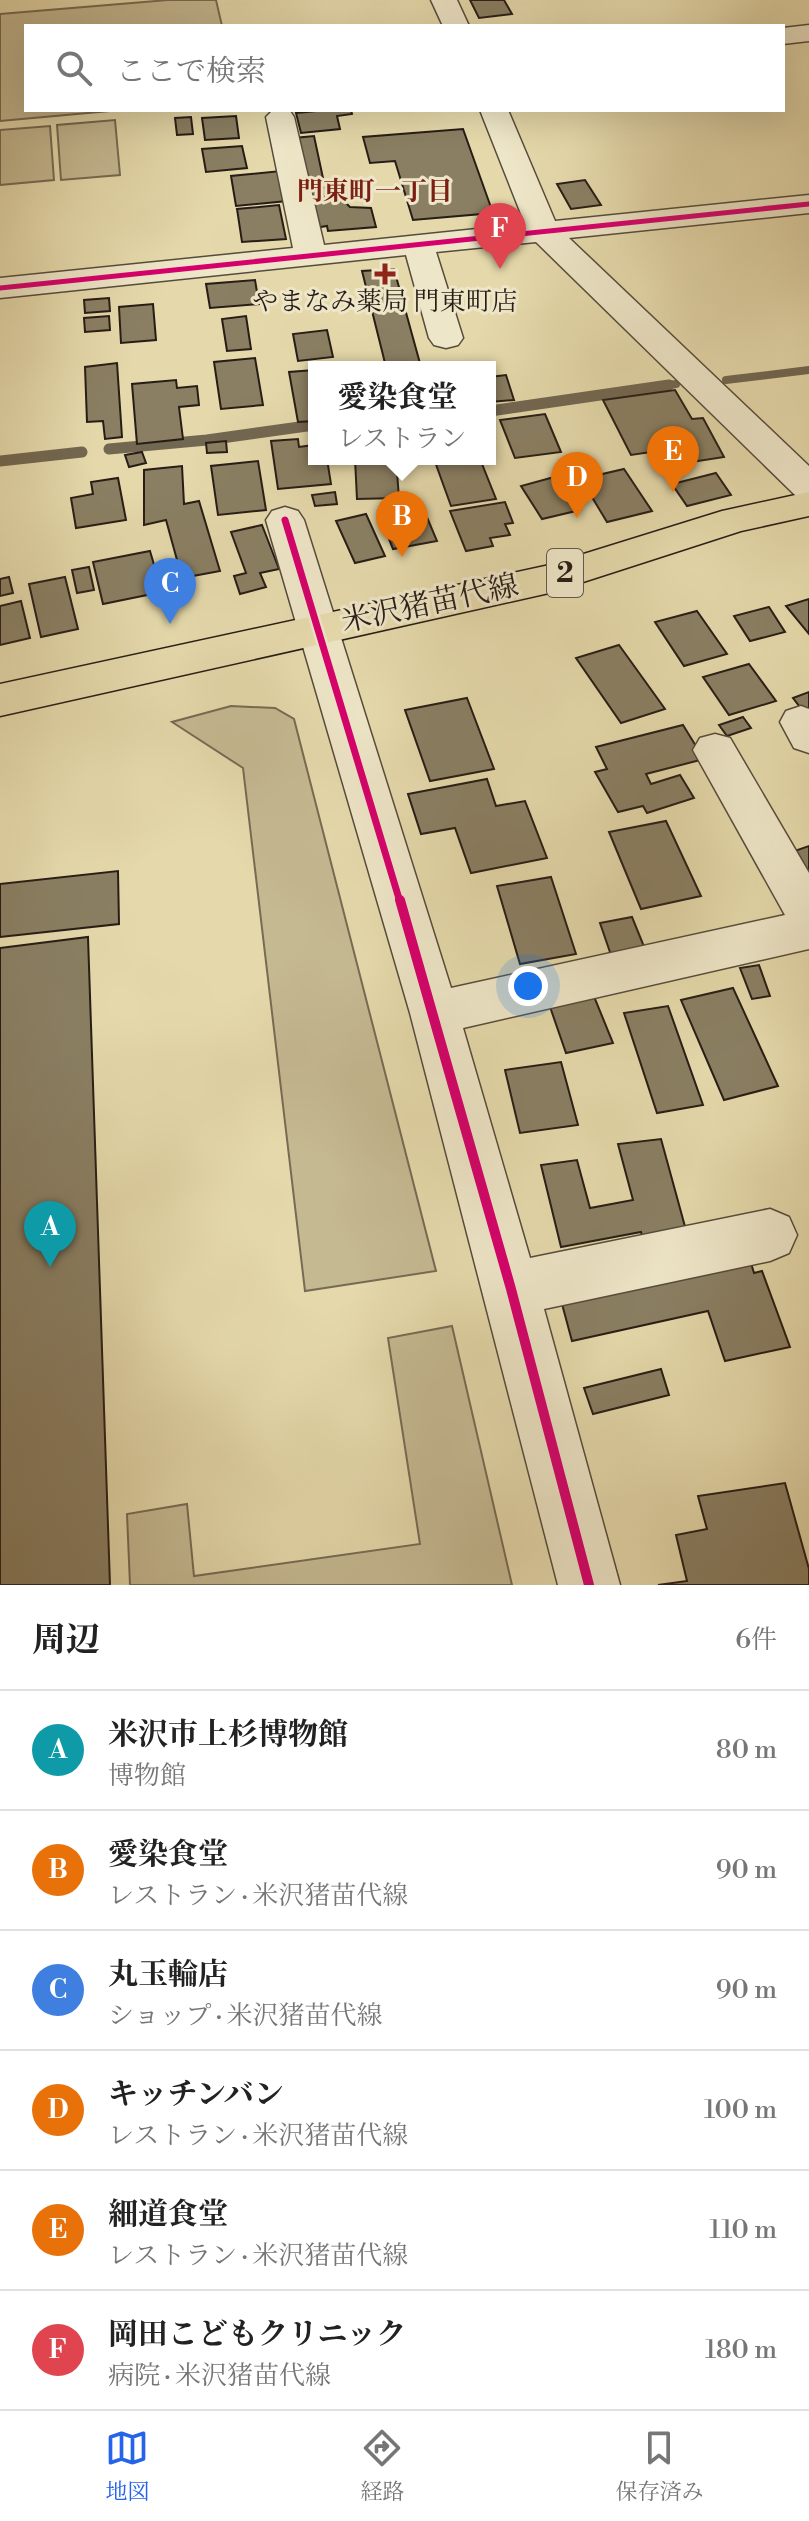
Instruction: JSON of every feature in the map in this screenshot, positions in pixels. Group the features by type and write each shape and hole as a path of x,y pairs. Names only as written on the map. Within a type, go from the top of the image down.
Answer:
{"main road":[{"name":"米沢猪苗代線","path":"0,700 549,579 735,520 809,504"}],"street":[{"path":"444,0 455,24"},
{"path":"785,36 809,33"},
{"path":"495,112 543,231 809,487"},
{"path":"280,117 311,257"},
{"path":"0,288 419,247 809,204"},
{"path":"419,247 446,338"},
{"path":"285,520 434,1013 589,1585"},
{"path":"715,750 809,915"},
{"path":"434,1013 809,929"},
{"path":"511,1289 770,1235"}],"shaded area":[{"path":"168,0 216,0 222,24 24,24 24,112 99,112 0,121 0,14"},
{"path":"115,120 120,175 61,180 57,125"},
{"path":"50,126 54,180 0,185 0,130"},
{"path":"231,706 275,708 294,719 436,1271 305,1291 243,768 172,722"},
{"path":"452,1326 512,1585 130,1585 127,1514 187,1504 194,1576 420,1544 388,1338"}],"building":[{"path":"470,0 504,0 512,14 479,18"},
{"path":"296,113 352,114 337,116 340,129 301,133"},
{"path":"236,116 239,138 205,140 202,118"},
{"path":"191,117 193,134 177,135 175,118"},
{"path":"463,129 493,213 413,220 395,161 370,163 363,137"},
{"path":"314,136 323,178 303,180 294,138"},
{"path":"242,146 247,168 206,172 202,149"},
{"path":"281,171 287,201 236,206 231,176"},
{"path":"585,180 601,205 571,209 557,184"},
{"path":"329,187 350,207 371,208 376,227 328,231 327,226 314,228 306,189"},
{"path":"279,205 286,239 242,242 237,209"},
{"path":"394,269 419,361 384,361 362,271"},
{"path":"255,280 259,304 210,308 206,284"},
{"path":"109,298 110,311 85,313 84,300"},
{"path":"153,304 156,340 121,343 119,307"},
{"path":"109,316 110,330 85,332 84,318"},
{"path":"246,316 251,349 227,351 222,319"},
{"path":"327,330 333,357 298,361 293,334"},
{"path":"255,358 263,405 221,409 214,362"},
{"path":"117,363 122,437 105,439 103,421 87,422 85,367"},
{"path":"308,370 308,421 298,422 289,372"},
{"path":"506,375 514,400 496,402 496,376"},
{"path":"176,380 177,388 197,386 199,405 179,407 183,439 137,444 132,384"},
{"path":"675,390 692,419 703,418 724,457 679,464 671,449 631,455 603,400"},
{"path":"545,414 561,452 515,458 500,420"},
{"path":"298,439 299,447 308,446 308,465 328,465 331,484 278,489 271,441"},
{"path":"226,441 227,452 207,453 206,443"},
{"path":"142,452 146,463 129,467 125,455"},
{"path":"258,461 266,510 218,515 211,466"},
{"path":"355,465 396,465 399,498 357,499"},
{"path":"436,465 482,465 496,499 451,506"},
{"path":"182,466 184,504 199,501 220,571 182,578 166,520 144,525 144,470"},
{"path":"624,469 652,511 607,522 581,479"},
{"path":"716,473 731,495 687,506 672,484"},
{"path":"558,476 580,510 542,519 521,486"},
{"path":"118,478 126,520 76,528 71,498 93,494 91,482"},
{"path":"335,492 337,504 315,506 312,495"},
{"path":"505,502 513,523 505,524 510,535 490,538 493,546 466,551 450,511"},
{"path":"421,503 437,541 393,549 378,511"},
{"path":"366,514 385,556 355,563 336,521"},
{"path":"262,525 279,569 260,573 266,587 240,594 234,576 246,573 231,532"},
{"path":"150,551 162,592 103,604 93,562"},
{"path":"89,567 94,590 77,593 72,570"},
{"path":"9,577 13,593 0,596 0,579"},
{"path":"65,577 78,629 41,637 29,584"},
{"path":"809,599 809,634 786,606"},
{"path":"21,601 30,638 0,645 0,606"},
{"path":"769,607 785,632 750,641 734,616"},
{"path":"697,611 727,654 684,666 655,622"},
{"path":"619,645 665,709 621,723 576,658"},
{"path":"749,664 776,701 729,715 703,677"},
{"path":"809,692 809,709 803,711 793,698"},
{"path":"467,698 494,769 430,781 405,710"},
{"path":"743,717 751,728 727,736 719,725"},
{"path":"683,725 704,759 646,774 651,784 680,775 694,798 647,813 643,806 618,812 595,772 607,769 596,747"},
{"path":"487,779 496,806 525,801 547,858 471,873 455,828 421,834 408,794"},
{"path":"666,821 701,896 641,909 609,832"},
{"path":"809,846 809,888 786,854"},
{"path":"118,871 119,924 0,937 0,884"},
{"path":"551,877 576,954 520,964 497,886"},
{"path":"632,917 645,949 611,955 600,923"},
{"path":"88,937 110,1585 0,1585 0,948"},
{"path":"759,965 770,996 752,999 740,968"},
{"path":"733,988 778,1086 724,1100 681,1000"},
{"path":"593,994 613,1043 566,1053 549,1004"},
{"path":"668,1006 703,1105 657,1113 624,1013"},
{"path":"561,1062 578,1125 520,1133 505,1070"},
{"path":"661,1139 687,1234 643,1240 641,1232 561,1247 541,1165 577,1160 590,1208 633,1200 618,1144"},
{"path":"751,1263 754,1273 762,1271 790,1347 725,1361 708,1311 572,1341 562,1304"},
{"path":"661,1369 669,1395 593,1414 584,1388"},
{"path":"785,1483 809,1569 809,1585 658,1585 687,1581 676,1535 707,1529 698,1496"}],"waterway":[{"path":"726,380 809,370"},
{"path":"657,387 676,384"},
{"path":"496,410 669,385"},
{"path":"109,449 308,426"},
{"path":"0,461 82,452"}],"cycle path":[{"path":"0,288 809,204"},
{"path":"285,520 434,1013 589,1585"}],"place":[{"name":"岡田こどもクリニック","path":"500,269"},
{"name":"やまなみ薬局 門東町店","path":"385,274"},
{"name":"細道食堂","path":"673,492"},
{"name":"キッチンバン","path":"577,518"},
{"name":"愛染食堂","path":"402,557"},
{"name":"丸玉輪店","path":"170,624"},
{"name":"米沢市上杉博物館","path":"50,1267"}],"district":[{"name":"門東町一丁目","path":"375,192"}]}
